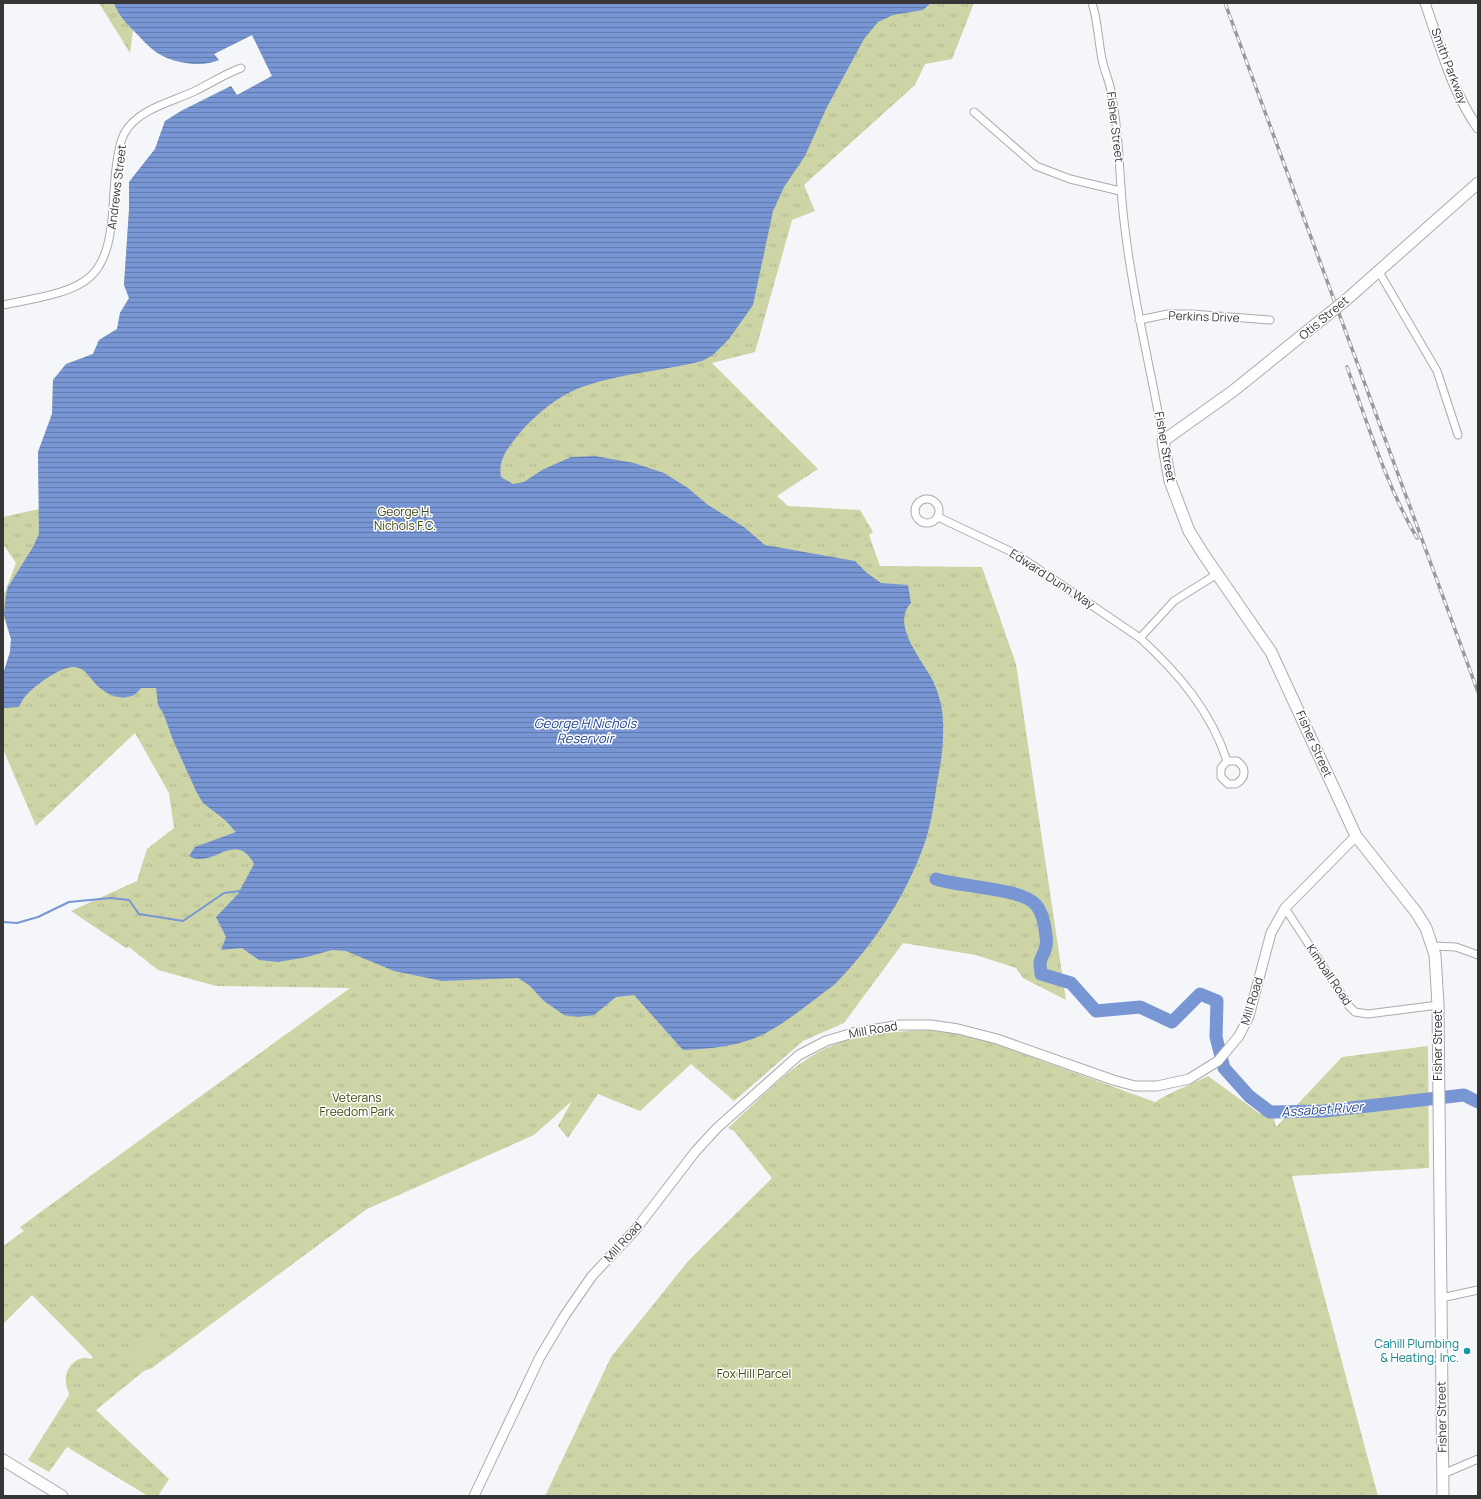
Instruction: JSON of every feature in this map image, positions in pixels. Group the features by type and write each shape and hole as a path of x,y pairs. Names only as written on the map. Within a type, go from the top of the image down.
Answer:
{"main road":[{"name":"Otis Street","path":"1162,441 1239,386 1346,300 1478,183"},
{"name":"Fisher Street","path":"1162,441 1167,471 1182,515 1204,556 1271,652 1356,836 1421,920 1433,946 1436,965 1438,1005 1443,1496"},
{"path":"3,1460 62,1496"}],"street":[{"name":"Fisher Street","path":"1092,3 1096,16 1103,68 1111,90 1116,124 1120,165 1120,191 1128,256 1139,320 1151,369 1162,432 1162,441"},
{"name":"Smith Parkway","path":"1425,3 1456,90 1467,112 1478,128"},
{"name":"Andrews Street","path":"3,305 63,292 87,280 102,263 109,246 117,164 122,141 128,128 140,117 166,103 191,93 219,77 241,68"},
{"path":"974,112 1036,166 1070,180 1120,191"},
{"path":"1379,272 1437,371 1458,436"},
{"name":"Perkins Drive","path":"1139,320 1168,314 1191,314 1270,320"},
{"name":"Edward Dunn Way","path":"938,517 1016,554 1140,638 1166,662 1195,696 1212,725 1228,761"},
{"path":"1140,638 1174,601 1217,574"},
{"name":"Mill Road","path":"474,1496 540,1357 565,1315 592,1276 636,1229 695,1152 717,1128 761,1087 806,1051 834,1038 862,1031 895,1026 920,1025 950,1028 997,1039 1134,1086 1173,1084 1189,1079 1209,1068 1226,1054 1239,1036 1251,1011 1271,933 1285,908 1293,898 1356,836"},
{"name":"Kimball Road","path":"1285,908 1349,1006 1355,1012 1368,1014 1438,1005"},
{"path":"1433,946 1456,947 1478,956"},
{"path":"1441,1298 1478,1290"},
{"path":"1443,1474 1478,1460"}],"green space":[{"name":"George H Nichols Reservoir","path":"99,3 974,3 952,59 925,64 915,85 804,185 815,211 792,220 755,352 712,363 818,469 777,496 788,506 860,510 873,532 869,535 880,566 982,567 1016,664 1066,1000 1023,978 1016,968 976,955 903,943 844,1023 803,1041 734,1101 691,1064 640,1111 598,1094 568,1138 558,1126 572,1101 534,1135 367,1209 152,1368 144,1371 96,1410 169,1479 158,1496 148,1496 67,1447 49,1472 28,1460 69,1395 66,1385 66,1377 69,1367 76,1360 86,1358 91,1359 93,1357 32,1295 3,1324 3,1246 24,1231 20,1227 350,988 216,986 158,970 129,947 126,948 71,911 137,881 147,849 174,828 169,793 135,733 36,826 3,749 3,674 10,652 11,639 3,615 3,592 5,592 16,563 3,544 3,517 39,509 38,452 52,414 53,380 66,364 93,354 99,340 117,329 120,313 129,298 124,285 129,210 129,182 155,149 165,121 181,111 231,86 237,95 272,76 252,35 214,54 219,60 203,64 195,64 170,59 163,56 150,47 133,30 130,53"},
{"name":"Fox Hill Parcel","path":"930,1030 974,1036 1155,1102 1208,1076 1259,1113 1273,1115 1276,1127 1342,1057 1428,1046 1429,1168 1292,1176 1378,1496 545,1496 611,1357 689,1260 772,1178 734,1131 728,1128 769,1090 799,1065 815,1054 831,1046 848,1040 878,1034"},
{"path":"158,1332 168,1347 140,1370 129,1356"}],"water":[{"name":"George H Nichols Reservoir","path":"114,3 931,3 923,10 893,15 878,22 864,39 826,109 805,156 784,187 773,211 753,305 729,339 713,355 702,361 612,378 582,387 563,396 545,408 521,431 506,452 502,461 500,472 501,477 513,484 524,482 542,470 571,457 595,456 634,463 664,473 688,488 708,505 744,527 765,545 855,561 867,573 881,583 908,585 911,603 906,612 904,622 906,632 916,653 933,681 943,717 941,760 929,830 917,864 898,902 862,954 834,985 784,1022 766,1033 736,1044 715,1048 683,1050 634,995 616,997 594,1015 578,1017 564,1015 544,1001 529,985 518,978 442,981 394,971 346,951 332,950 307,957 278,962 259,960 242,948 221,950 226,937 216,917 238,894 254,864 248,855 241,850 235,849 205,859 197,859 189,856 195,847 236,832 225,820 203,803 196,791 173,740 164,715 158,705 156,688 141,688 133,695 128,697 116,697 100,688 85,671 77,667 72,667 57,672 40,683 26,695 19,707 3,708 3,674 10,652 11,639 4,615 6,595 8,587 33,547 39,534 38,452 52,414 53,380 66,364 93,354 99,340 117,329 120,313 129,298 124,285 129,210 129,182 155,149 165,121 181,111 231,86 237,95 272,76 252,35 214,54 219,60 203,64 186,63 163,56 151,48 123,19"}],"waterway":[{"name":"Assabet River","path":"936,879 1005,891 1029,899 1036,905 1040,912 1045,928 1046,947 1040,962 1041,974 1071,983 1096,1011 1140,1007 1172,1022 1200,994 1217,1001 1216,1037 1224,1068 1249,1096 1270,1112 1324,1111 1464,1095 1478,1102"},
{"path":"3,922 17,923 38,917 69,902 111,898 129,900 139,914 183,921 224,893 240,891"}],"railway":[{"path":"1225,3 1478,692"},
{"path":"1347,367 1387,476 1417,538"}],"place":[{"name":"Cahill Plumbing & Heating, Inc.","path":"1467,1351"}],"park label":[{"name":"George H. Nichols F.C.","path":"405,519"},
{"name":"Veterans Freedom Park","path":"357,1105"}]}
